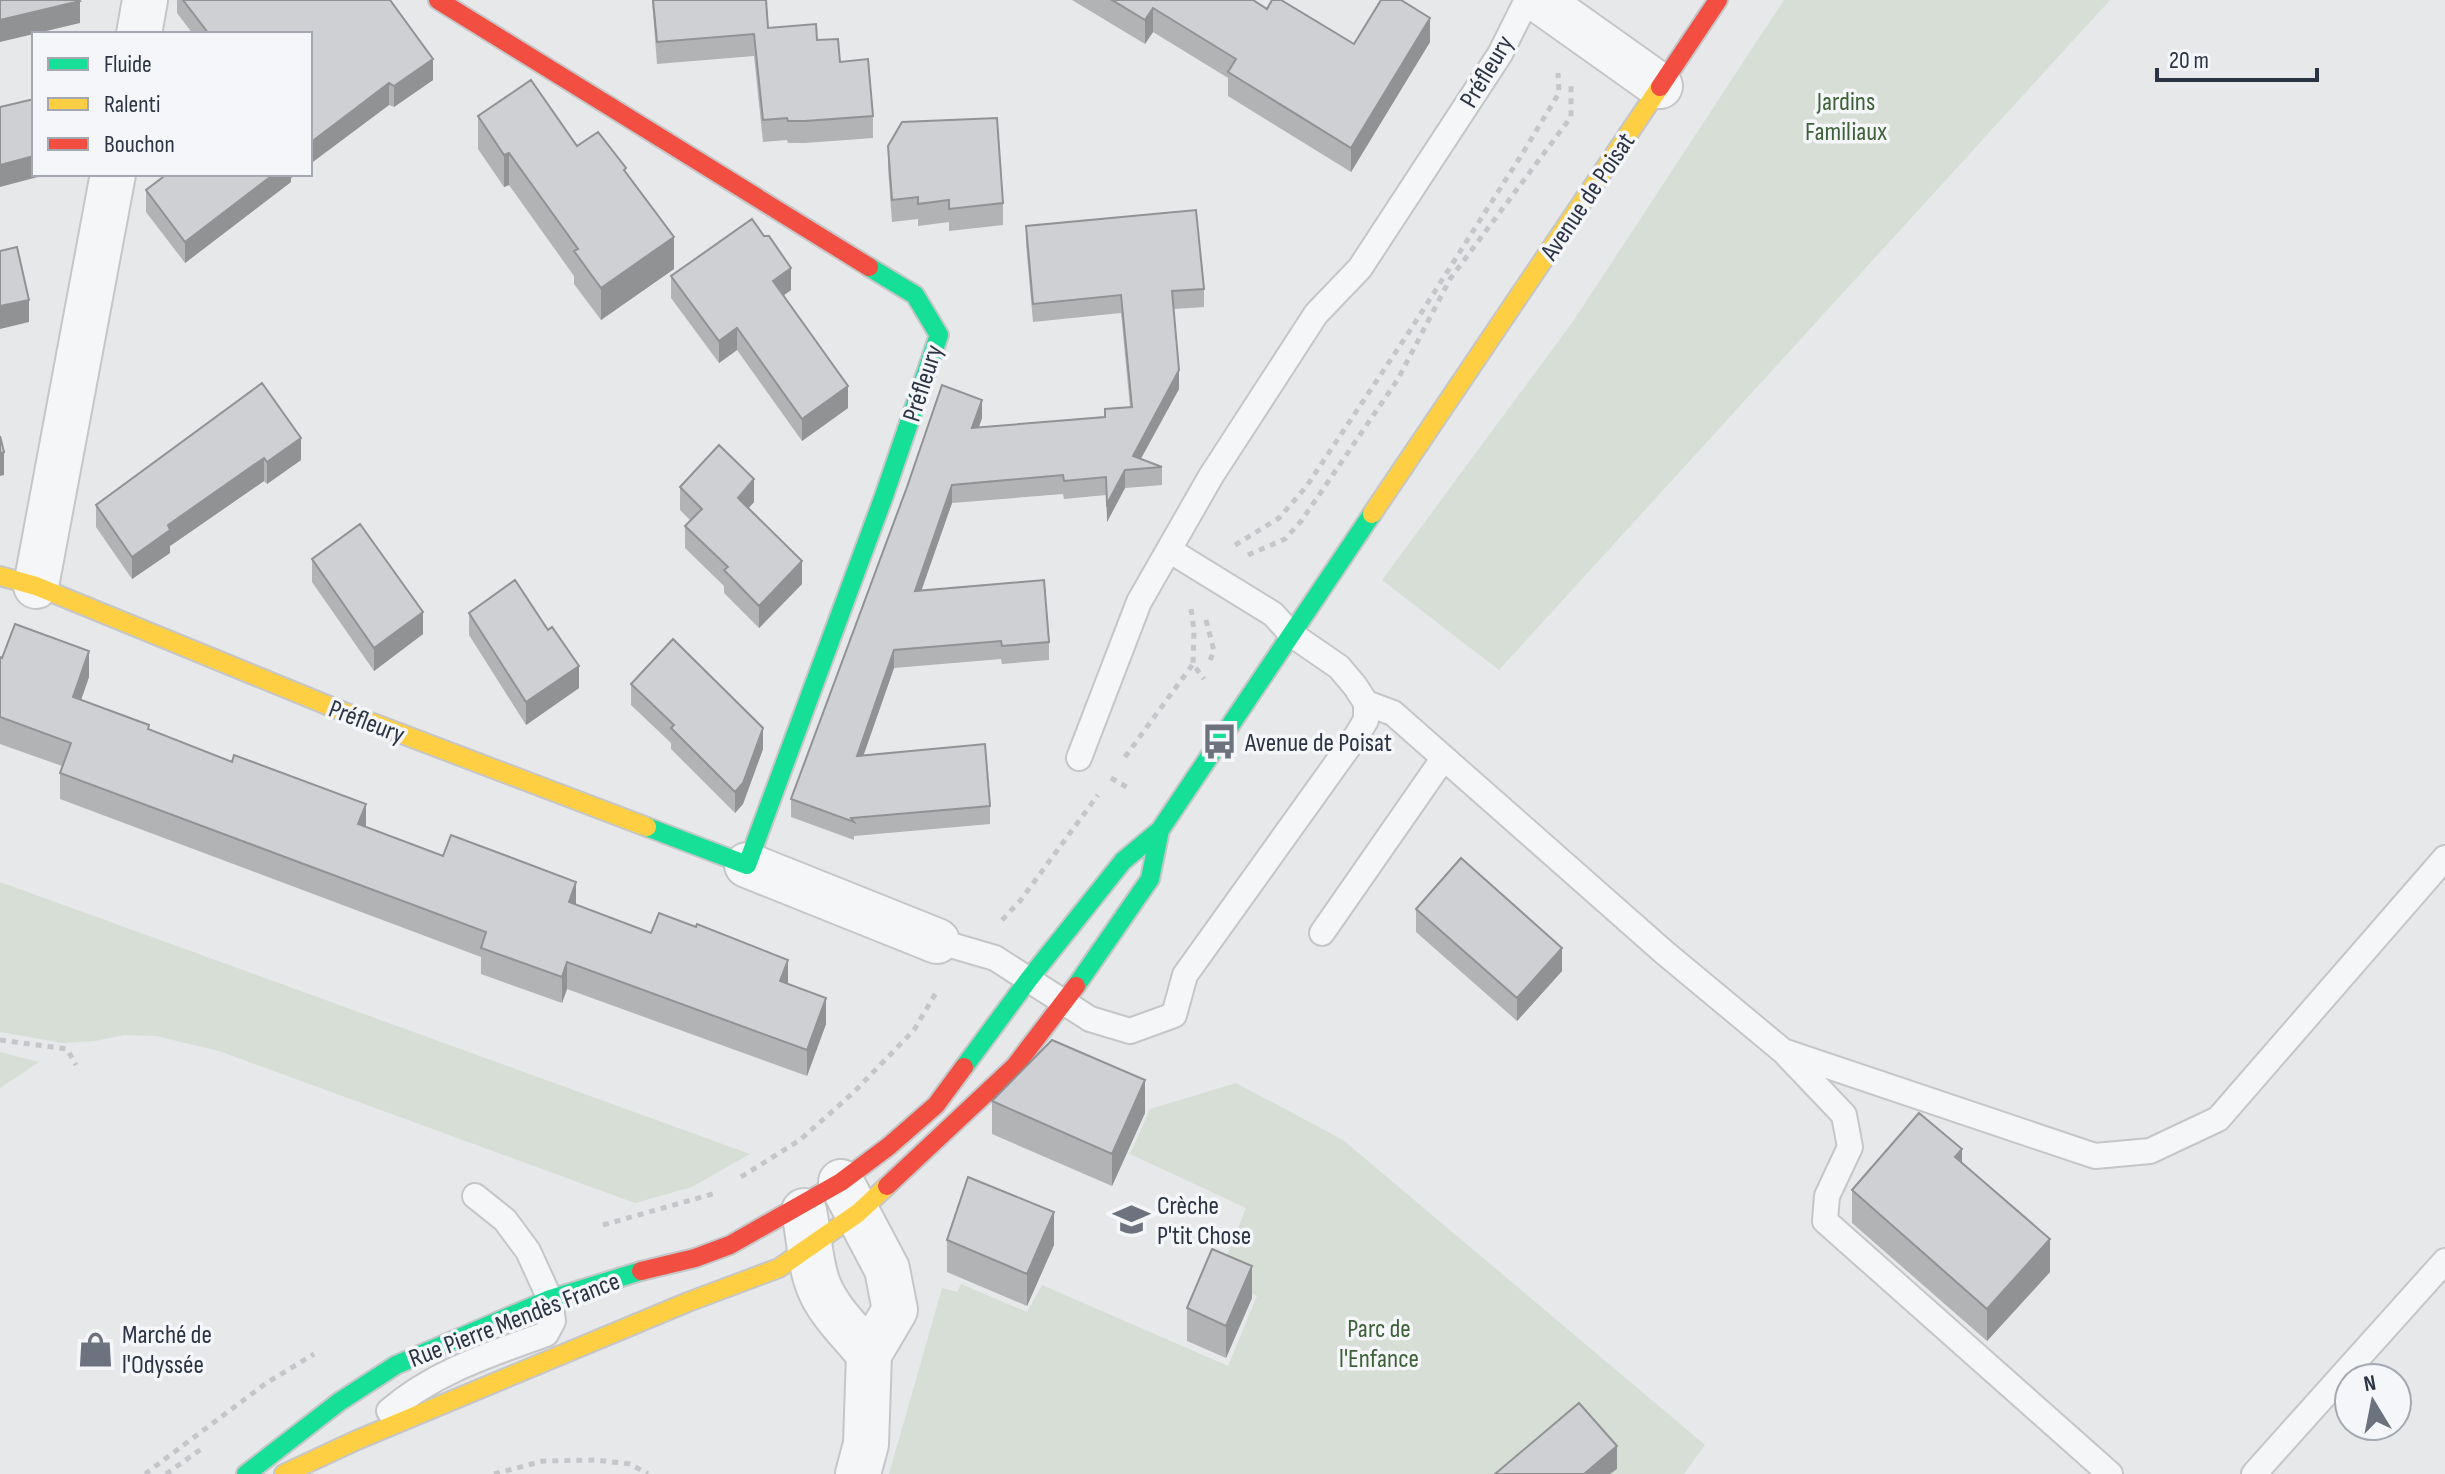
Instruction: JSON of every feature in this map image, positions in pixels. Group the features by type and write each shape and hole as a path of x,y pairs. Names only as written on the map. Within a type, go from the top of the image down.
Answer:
{"main road":[{"name":"Préfleury","path":"18,581 344,712 747,865 884,496 939,335 915,295 438,0"},
{"name":"Avenue de Poisat","path":"807,1224 849,1198 889,1146 936,1105 1029,979 1123,861 1160,830 1718,0"},
{"name":"Avenue de Poisat","path":"807,1224 849,1198 1015,1066 1065,1002 1150,879 1160,830"},
{"name":"Rue Pierre Mendès France","path":"246,1474 339,1402 396,1365 550,1299 619,1276 695,1258 807,1224"},
{"name":"Rue Pierre Mendès France","path":"284,1474 357,1440 688,1302 779,1268 807,1224"}],"street":[{"path":"139,32 145,0"},
{"path":"1555,12 1660,86"},
{"name":"Préfleury","path":"18,581 113,176"},
{"name":"Préfleury","path":"747,865 955,946"},
{"path":"849,1198 887,1269 895,1310 869,1354 866,1444 858,1474"},
{"path":"807,1224 813,1270 820,1290 869,1354"}],"lane":[{"name":"Préfleury","path":"1079,758 1139,602 1211,476 1316,314 1360,268 1500,54 1527,0"},
{"path":"955,946 995,958 1090,1019 1130,1031 1174,1015 1185,975 1366,720 1366,703 1339,667 1291,634 1273,614 1169,550"},
{"path":"1366,703 1393,713 1665,953 1783,1051 1844,1115 1850,1147 1827,1196 1825,1221 2110,1474"},
{"path":"1322,933 1443,759"},
{"path":"1783,1051 2095,1156 2150,1151 2218,1119 2442,869"},
{"path":"357,1440 395,1406 421,1388 462,1365 546,1334 553,1321 550,1299 528,1251 505,1220 475,1196"},
{"path":"2254,1474 2445,1261"}],"path":[{"path":"1227,550 1279,518 1297,497 1409,332 1559,93 1555,12"},
{"path":"1244,558 1285,539 1302,520 1355,443 1398,379 1450,279 1571,117 1571,77"},
{"path":"1119,764 1193,664 1194,630 1189,598"},
{"path":"1194,690 1203,678 1214,651 1205,619 1206,611"},
{"path":"1193,664 1203,678"},
{"path":"1127,788 1136,776"},
{"path":"955,946 1020,901 1110,777"},
{"path":"0,1040 67,1049 76,1065"},
{"path":"166,1474 213,1441"},
{"path":"494,1474 543,1461 596,1460 630,1464 648,1474"}],"green space":[{"name":"Jardins Familiaux","path":"1784,0 2110,0 1499,670 1382,580 1574,320"},
{"path":"0,882 750,1154 692,1187 635,1203 219,1051 156,1036 124,1035 63,1043 0,1032"},
{"path":"0,1052 39,1062 0,1088"},
{"name":"Parc de l'Enfance","path":"1236,1083 1343,1140 1705,1445 1684,1474 889,1474 942,1288 957,1292 961,1284 1027,1312 1042,1285 1228,1366 1257,1296 1218,1278 1246,1208 1130,1154 1150,1109"}],"building":[{"path":"0,0 79,0 80,1 0,20"},
{"path":"183,0 390,0 433,59 394,86 389,83 312,141 312,32 207,32"},
{"path":"653,0 766,0 768,28 816,24 817,40 838,39 840,62 868,59 873,116 805,121 788,121 787,118 763,120 754,34 657,42"},
{"path":"1112,0 1253,0 1267,9 1272,0 1281,0 1354,44 1381,0 1401,0 1430,18 1351,148 1228,72 1236,59 1153,8 1145,20"},
{"path":"531,80 577,146 598,132 674,237 601,288 574,251 578,249 509,153 504,155 478,116"},
{"path":"32,99 32,157 0,165 0,107"},
{"path":"997,118 1003,203 949,209 949,200 918,204 918,197 892,200 888,146 902,122"},
{"path":"164,176 271,176 185,242 146,190"},
{"path":"1196,210 1204,289 1172,291 1179,370 1133,456 1162,467 1125,470 1107,504 1106,477 1064,481 1063,475 952,485 915,591 1044,580 1049,642 1002,646 1001,641 894,650 857,756 985,744 990,806 851,818 854,822 791,799 942,385 982,400 972,428 1105,417 1105,409 1132,407 1121,295 1033,304 1026,226"},
{"path":"752,219 764,236 769,236 791,268 773,281 848,386 802,419 737,328 719,341 671,276"},
{"path":"17,247 29,300 0,306 0,251"},
{"path":"262,383 301,438 267,462 264,458 168,525 170,530 132,557 96,505"},
{"path":"719,445 754,479 738,498 802,561 759,606 724,570 728,567 685,526 702,509 680,487"},
{"path":"360,524 423,612 374,648 312,559"},
{"path":"515,580 548,630 552,627 579,666 526,702 469,613"},
{"path":"15,624 89,651 73,697 149,725 148,729 232,762 234,755 366,804 358,824 443,856 451,835 576,882 569,902 651,933 659,913 696,927 697,924 788,960 780,981 826,998 807,1050 567,962 562,977 481,948 486,932 60,773 71,743 0,717 0,657"},
{"path":"673,639 763,728 743,783 735,792 671,728 674,725 631,684"},
{"path":"1461,858 1562,948 1517,998 1416,909"},
{"path":"1052,1040 1145,1080 1112,1154 992,1101"},
{"path":"1919,1113 1962,1149 1955,1157 2050,1239 1987,1309 1852,1190"},
{"path":"968,1177 1054,1212 1027,1274 947,1240"},
{"path":"1212,1249 1252,1266 1226,1326 1187,1308"},
{"path":"1579,1403 1617,1446 1584,1474 1495,1474"}],"traffic: fast":[{"path":"647,827 747,865 884,496 939,335 915,295 869,267"},
{"path":"964,1067 1123,861 1160,830 1372,514"},
{"path":"1076,986 1150,879 1160,830"},
{"path":"246,1474 339,1402 396,1365 550,1299 641,1271"}],"traffic: slow":[{"path":"1372,514 1660,87"},
{"path":"0,576 36,586 344,712 647,827"},
{"path":"284,1474 357,1440 688,1302 779,1268 858,1213 887,1186"}],"traffic: jam":[{"path":"438,0 869,267"},
{"path":"1660,87 1718,0"},
{"path":"887,1186 1015,1066 1076,986"},
{"path":"641,1271 695,1258 730,1245 841,1182 936,1105 964,1067"}],"place":[{"name":"Avenue de Poisat","path":"1219,742"},
{"name":"Crèche P'tit Chose","path":"1131,1220"},
{"name":"Marché de l'Odyssée","path":"96,1349"}]}
